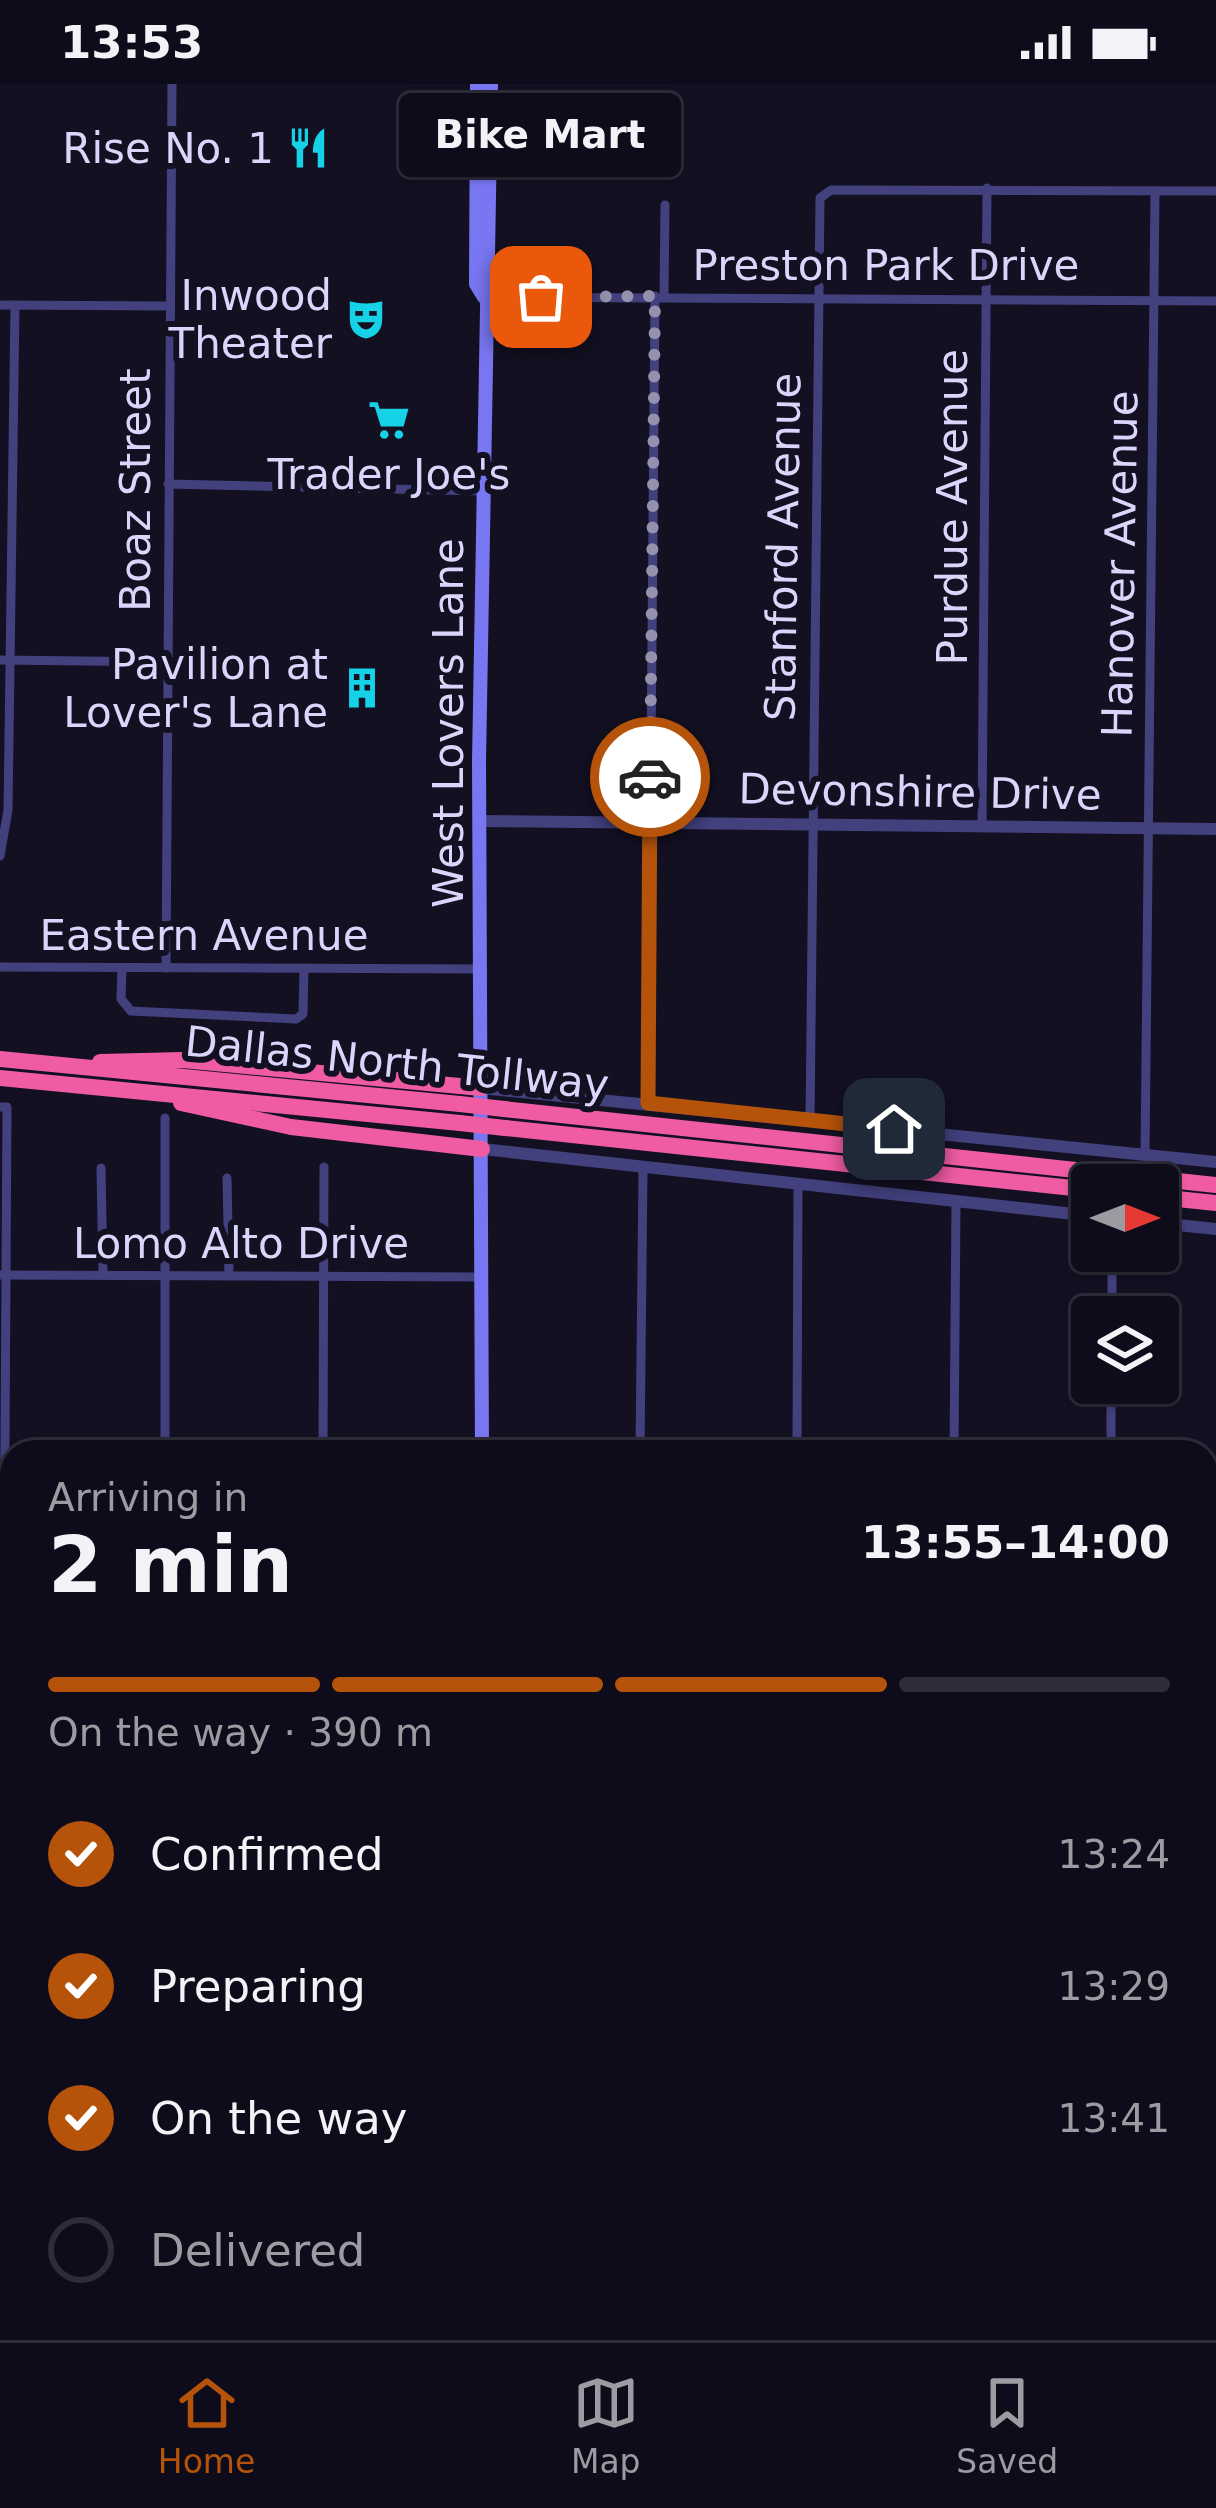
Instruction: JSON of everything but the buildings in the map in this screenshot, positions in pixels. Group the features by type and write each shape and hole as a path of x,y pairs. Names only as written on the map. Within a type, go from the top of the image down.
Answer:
{"highway":[{"name":"Dallas North Tollway","path":"0,1059 1071,1187"},
{"path":"71,1066 116,1059 183,1060 481,1088"},
{"name":"Dallas North Tollway","path":"0,1078 158,1094 460,1113"},
{"path":"158,1094 200,1110 291,1126 482,1149"},
{"name":"Dallas North Tollway","path":"504,1118 1216,1185"},
{"path":"1179,1199 1216,1203"}],"main road":[{"name":"West Lovers Lane","path":"477,84 476,284 484,297"},
{"name":"West Lovers Lane","path":"482,1440 479,821 491,84"},
{"path":"477,140 491,131"}],"street":[{"name":"Boaz Street","path":"166,968 172,84"},
{"path":"987,188 1216,190"},
{"name":"Stanford Avenue","path":"810,1120 824,192 987,188"},
{"name":"Purdue Avenue","path":"982,826 987,188"},
{"name":"Hanover Avenue","path":"1145,1155 1155,191"},
{"path":"648,1103 649,822 665,205"},
{"name":"Preston Park Drive","path":"484,297 1216,301"},
{"path":"0,304 169,306"},
{"path":"0,856 8,810 5,660 15,305"},
{"path":"168,484 483,491"},
{"path":"5,660 167,662"},
{"name":"Devonshire Drive","path":"479,821 1216,829"},
{"name":"Eastern Avenue","path":"0,967 480,969"},
{"path":"122,968 121,999 130,1011 296,1019 302,1014 304,968"},
{"path":"481,1088 1216,1162"},
{"path":"4,1107 4,1440"},
{"path":"165,1118 165,1440"},
{"path":"482,1149 1071,1214"},
{"path":"322,1440 324,1167"},
{"path":"101,1168 103,1275"},
{"path":"640,1440 643,1169"},
{"path":"226,1178 230,1276"},
{"path":"797,1440 798,1184"},
{"path":"954,1440 956,1202"},
{"path":"1179,1225 1216,1229"},
{"name":"Lomo Alto Drive","path":"3,1275 482,1277"},
{"path":"1111,1404 1111,1440"}],"way so far":[{"path":"541,297 655,296 650,777"}],"place":[{"name":"Rise No. 1","path":"308,148"},
{"name":"Bike Mart","path":"541,297"},
{"name":"Inwood Theater","path":"366,319"},
{"name":"Trader Joe's","path":"389,420"},
{"name":"Pavilion at Lover's Lane","path":"362,688"}],"route":[{"path":"650,777 648,1103 894,1129"}]}
